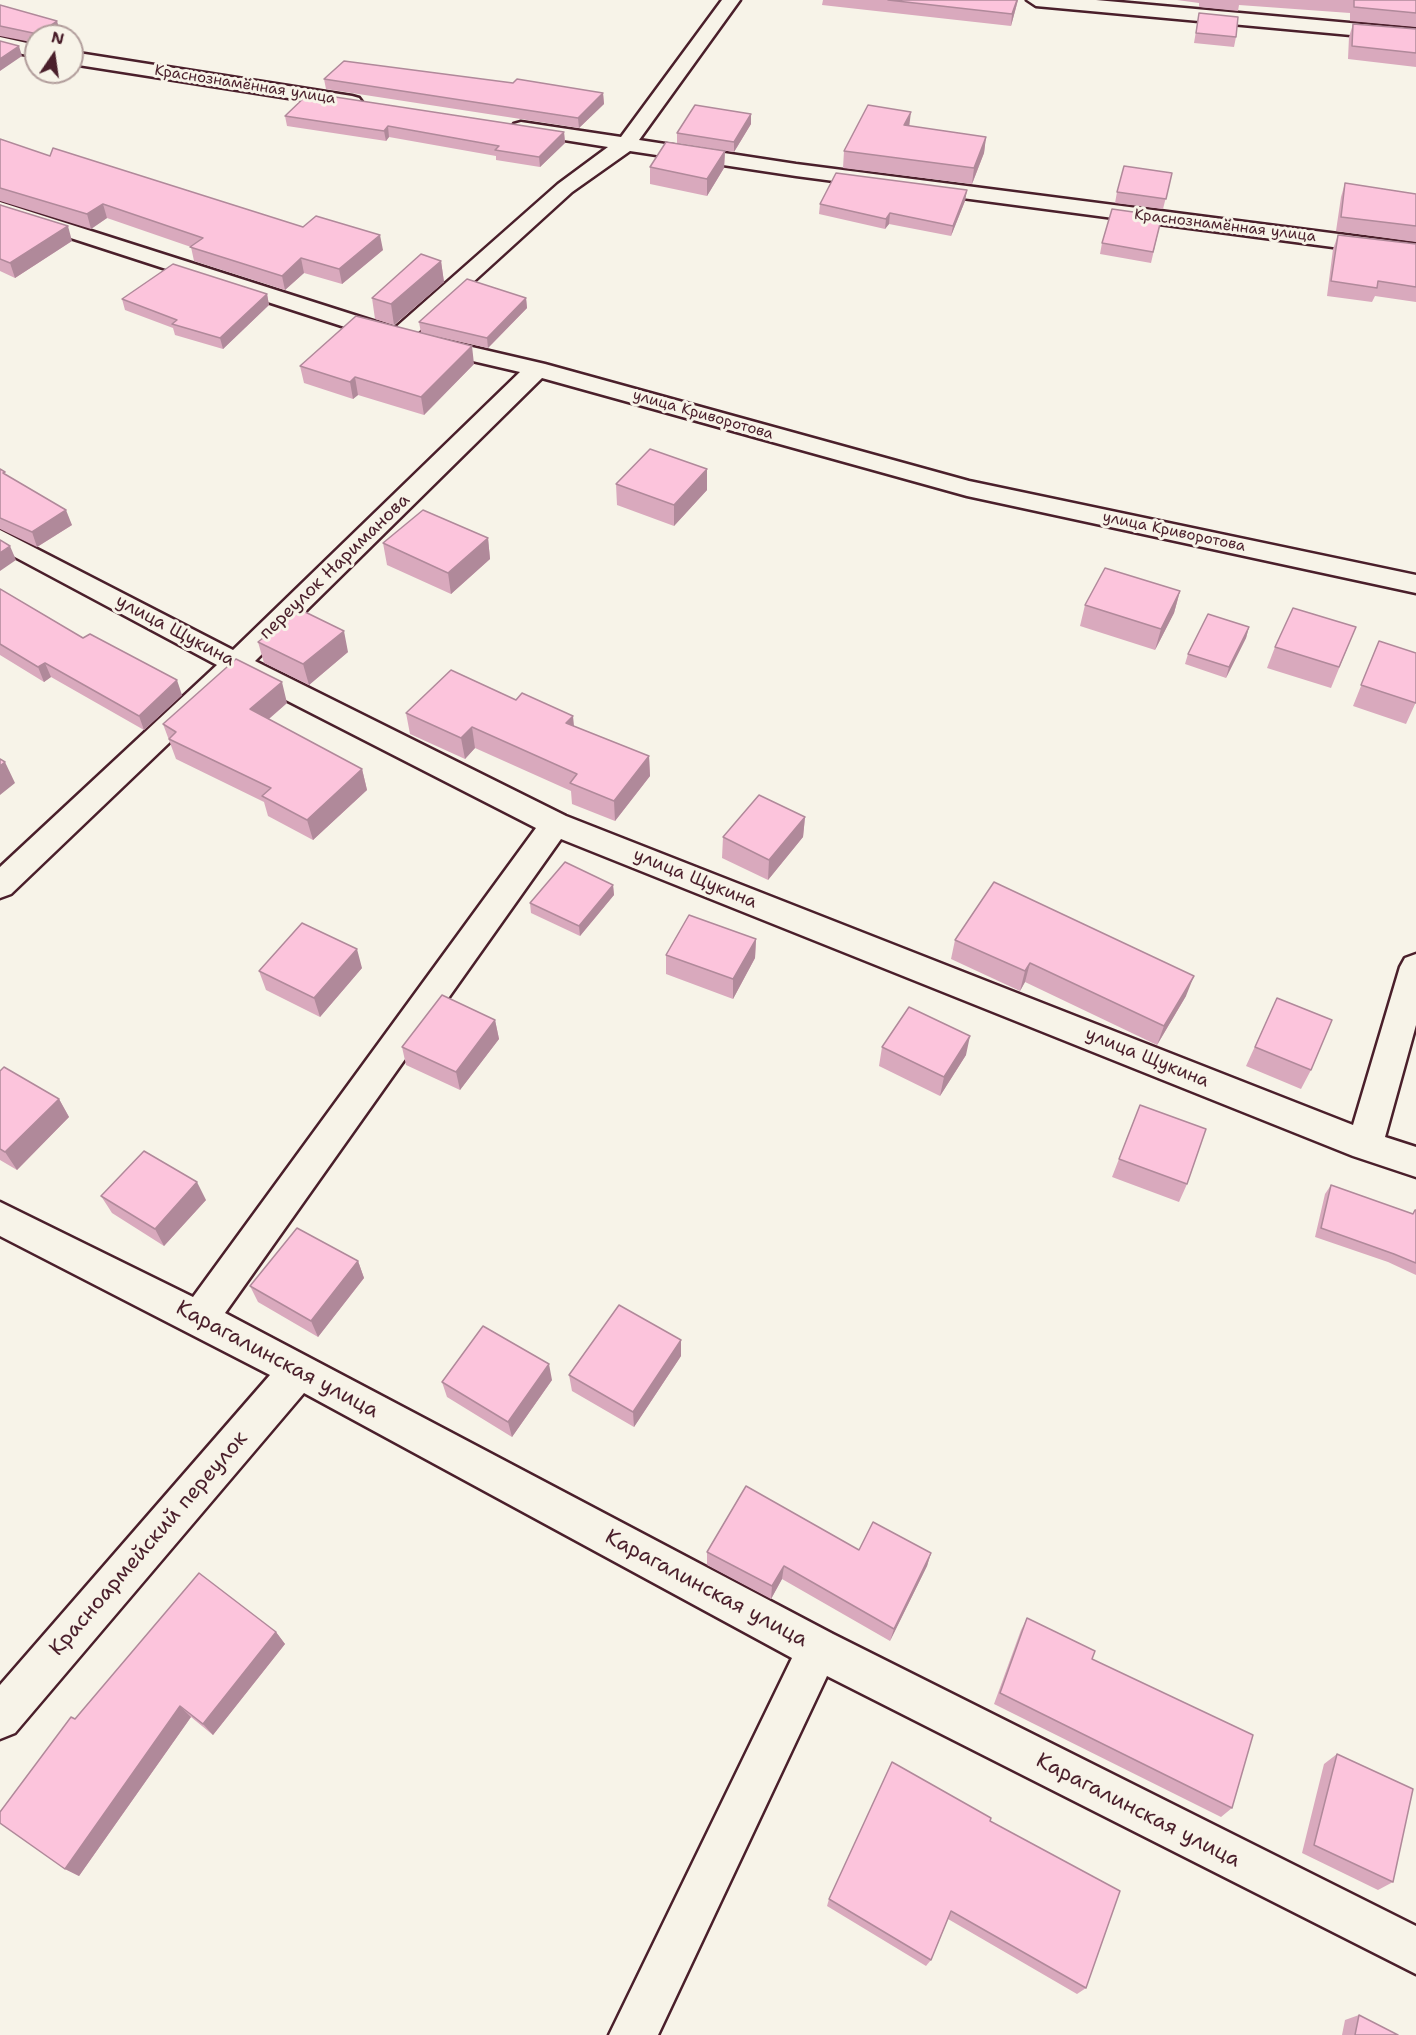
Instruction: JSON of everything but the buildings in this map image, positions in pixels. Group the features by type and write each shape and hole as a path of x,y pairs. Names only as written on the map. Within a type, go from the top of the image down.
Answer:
{"street":[{"path":"399,337 565,188 626,144 731,0"},
{"path":"1036,0 1416,35"},
{"path":"0,43 24,48"},
{"name":"Краснознамённая улица","path":"84,60 366,104"},
{"name":"Краснознамённая улица","path":"496,124 796,170 1416,251"},
{"name":"улица Криворотова","path":"0,208 399,337 537,369 967,488 1416,584"},
{"name":"переулок Нариманова","path":"0,886 236,663 537,369"},
{"name":"улица Щукина","path":"0,538 236,663 555,824 1365,1145 1416,1162"},
{"path":"199,1319 555,824"},
{"path":"1365,1145 1416,967"},
{"name":"Карагалинская улица","path":"0,1218 299,1370 818,1649 1416,1951"},
{"name":"Красноармейский переулок","path":"0,1718 299,1370"},
{"path":"633,2035 818,1649"}]}
